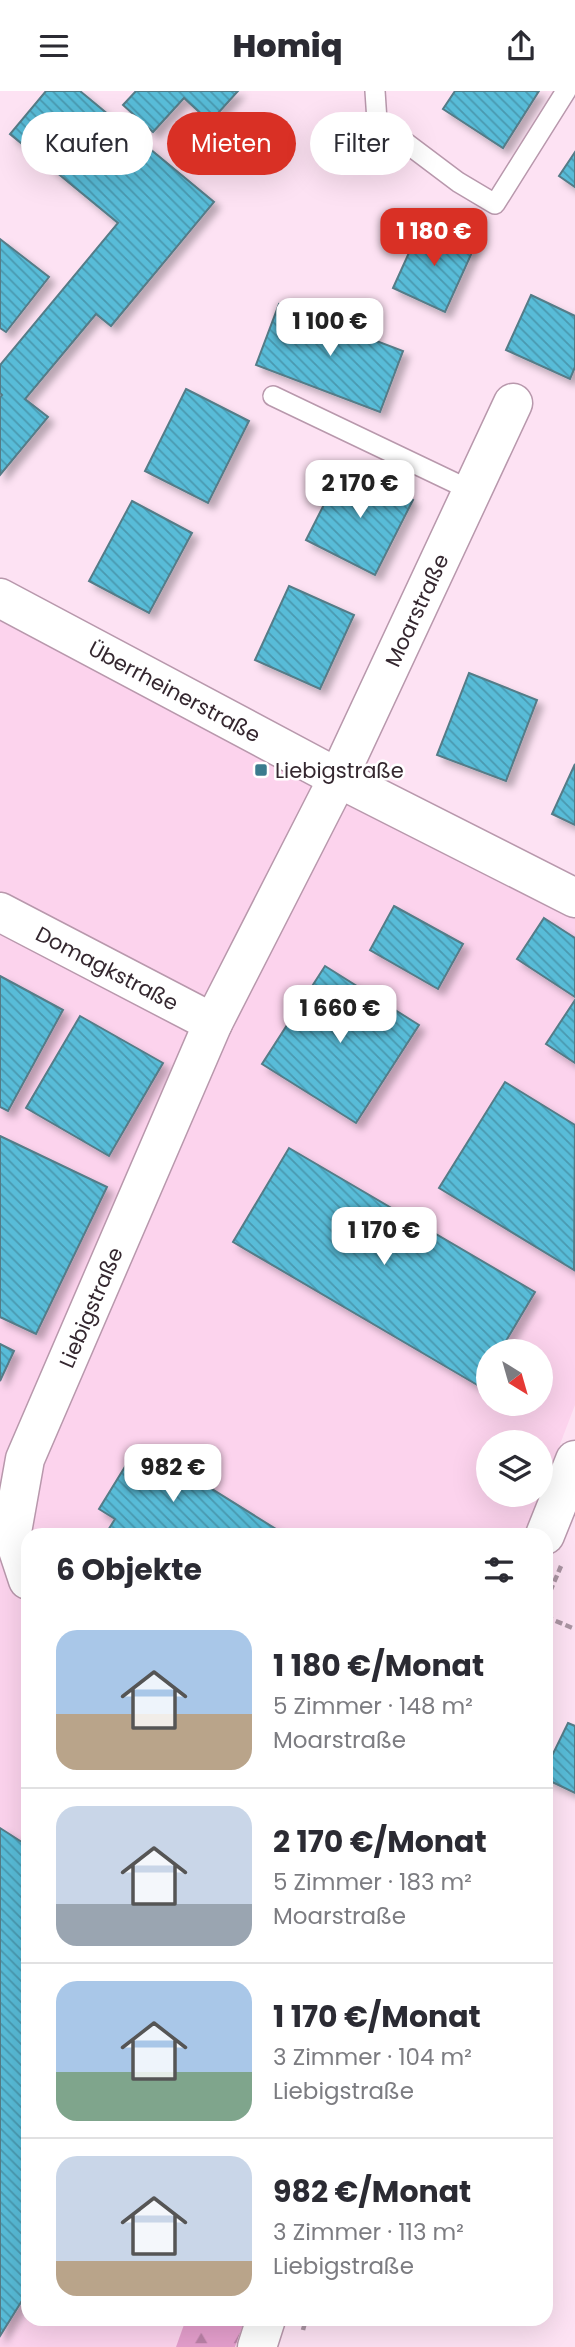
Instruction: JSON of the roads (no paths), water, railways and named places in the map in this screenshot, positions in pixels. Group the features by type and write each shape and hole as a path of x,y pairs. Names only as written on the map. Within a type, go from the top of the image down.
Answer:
{"street":[{"name":"Moarstraße","path":"338,778 513,403"},
{"name":"Überrheinerstraße","path":"0,598 338,778 575,898"},
{"name":"Liebigstraße","path":"21,1559 12,1532 25,1459 214,1023 338,778"},
{"name":"Domagkstraße","path":"0,912 214,1023"},
{"path":"548,1528 575,1460"},
{"path":"257,2347 264,2326"}],"lane":[{"path":"375,91 377,121 458,182 495,204 566,91"},
{"path":"273,396 472,491"}],"place":[{"name":"Liebigstraße","path":"261,770"}]}
